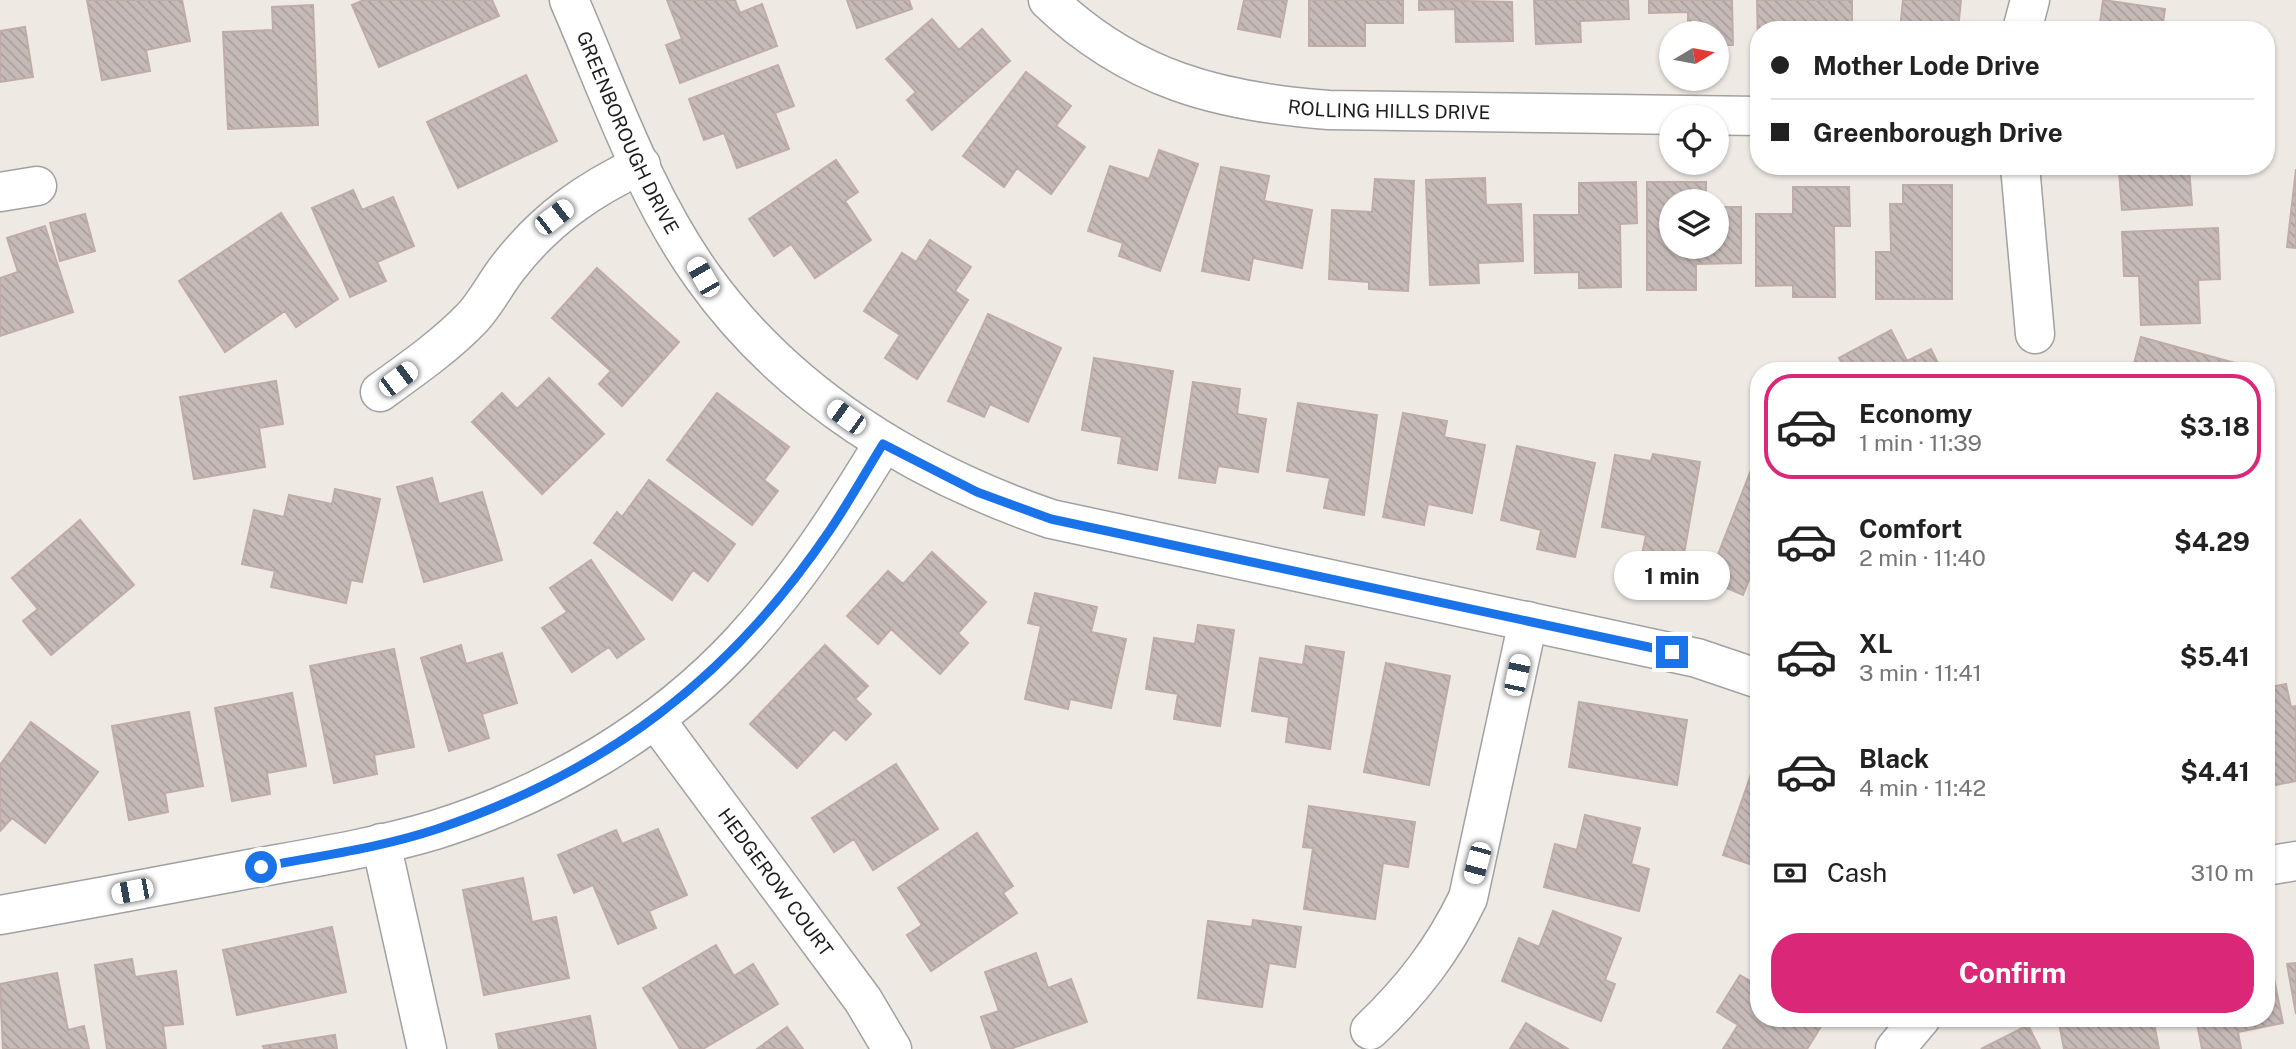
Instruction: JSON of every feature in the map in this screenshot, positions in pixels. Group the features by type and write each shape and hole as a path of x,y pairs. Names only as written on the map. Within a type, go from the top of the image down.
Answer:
{"street":[{"name":"GREENBOROUGH DRIVE","path":"569,0 641,165 703,277 746,330 810,390 883,444 961,484 1051,519 1697,657 1750,676"},
{"name":"ROLLING HILLS DRIVE","path":"1048,0 1115,53 1162,78 1214,95 1272,106 1329,110 1750,116"},
{"path":"2024,21 2030,0"},
{"path":"380,392 467,323 508,267 554,217 580,197 641,165"},
{"path":"2021,175 2035,334"},
{"path":"0,192 37,186"},
{"path":"0,915 382,843 435,830 539,789 621,744 655,719 741,642 790,584 830,530 883,444"},
{"path":"1370,1030 1401,1000 1428,968 1451,934 1468,898 1528,621"},
{"name":"HEDGEROW COURT","path":"655,719 863,1000 892,1049"},
{"path":"382,843 428,1049"},
{"path":"2275,864 2296,861"},
{"path":"1895,1049 1913,1027"}],"building":[{"path":"87,0 182,0 190,41 146,50 150,71 102,80"},
{"path":"364,0 492,0 499,16 379,67 352,5"},
{"path":"667,0 735,0 740,13 762,4 777,46 680,83 666,45 682,39"},
{"path":"847,0 909,0 912,9 857,28"},
{"path":"1244,0 1287,0 1280,37 1238,29"},
{"path":"1309,0 1403,0 1403,23 1365,23 1365,46 1309,46"},
{"path":"1419,0 1512,2 1513,41 1456,42 1455,9 1419,10"},
{"path":"1534,0 1628,0 1629,19 1580,21 1581,42 1536,44"},
{"path":"1649,0 1732,0 1733,45 1729,45 1729,21 1688,21 1688,12 1649,13"},
{"path":"1757,0 1852,0 1852,21 1757,21"},
{"path":"1903,0 1961,0 1959,21 1901,21"},
{"path":"2103,0 2165,9 2163,21 2100,21"},
{"path":"313,5 318,125 228,129 223,32 273,30 272,7"},
{"path":"932,19 959,50 982,29 1010,61 932,130 907,100 916,92 886,59"},
{"path":"25,27 33,77 0,82 0,31"},
{"path":"778,65 794,106 775,113 789,149 737,168 724,133 704,140 689,99"},
{"path":"1026,72 1071,106 1056,126 1085,147 1051,194 1017,168 1004,187 963,156"},
{"path":"526,75 557,141 458,188 427,122"},
{"path":"1159,150 1198,164 1160,271 1119,256 1123,243 1088,231 1110,166 1149,179"},
{"path":"836,160 858,192 845,201 871,240 815,278 791,244 774,256 749,219"},
{"path":"1221,167 1269,176 1264,201 1312,210 1302,268 1253,258 1249,280 1202,271"},
{"path":"2296,169 2296,248 2287,247"},
{"path":"2119,175 2190,175 2192,205 2122,210"},
{"path":"1485,178 1486,205 1521,204 1523,261 1478,263 1479,283 1430,285 1426,180"},
{"path":"1375,179 1414,181 1408,291 1369,289 1369,282 1329,279 1332,210 1372,212"},
{"path":"1636,182 1637,223 1620,224 1621,287 1579,288 1579,272 1535,273 1534,215 1579,215 1579,183"},
{"path":"1647,182 1706,182 1706,189 1659,189 1659,259 1729,259 1729,207 1741,207 1741,263 1696,264 1696,290 1647,290"},
{"path":"1903,185 1952,185 1952,299 1876,299 1876,252 1891,252 1890,204 1903,204"},
{"path":"1793,187 1849,187 1850,226 1834,226 1835,297 1793,297 1793,285 1756,286 1756,214 1793,214"},
{"path":"353,190 362,210 393,197 414,246 377,262 386,281 350,297 312,208"},
{"path":"281,213 338,299 296,327 285,311 225,352 179,281"},
{"path":"85,214 95,251 60,261 50,223"},
{"path":"45,226 73,312 0,336 0,278 18,272 7,238"},
{"path":"2218,228 2220,279 2198,280 2200,323 2141,325 2139,276 2124,276 2122,232"},
{"path":"930,240 971,267 955,291 968,300 917,379 885,358 900,335 864,311 902,253 916,262"},
{"path":"597,268 679,342 622,406 599,384 611,371 552,318"},
{"path":"988,314 1061,348 1028,422 990,404 984,417 948,401"},
{"path":"1891,330 1907,361 1931,349 1938,362 1841,362 1839,358"},
{"path":"2141,337 2231,362 2134,362"},
{"path":"1094,358 1173,371 1157,470 1118,463 1122,437 1082,430"},
{"path":"549,378 604,434 542,494 472,422 502,393 517,409"},
{"path":"276,381 283,424 259,428 265,467 194,479 180,397"},
{"path":"1193,382 1240,389 1237,414 1266,419 1258,472 1218,466 1215,483 1179,478"},
{"path":"717,393 789,447 764,480 778,491 752,525 667,460"},
{"path":"1298,403 1377,415 1364,515 1324,508 1330,478 1287,471"},
{"path":"1403,413 1447,421 1444,437 1485,445 1472,513 1428,504 1424,525 1383,517"},
{"path":"1517,446 1595,463 1575,557 1537,549 1541,530 1501,520"},
{"path":"1653,454 1700,462 1680,577 1639,569 1646,535 1602,527 1615,455 1651,461"},
{"path":"1750,473 1750,578 1743,595 1708,580"},
{"path":"432,478 439,504 482,492 502,560 424,582 397,487"},
{"path":"649,480 735,544 708,581 693,570 672,600 594,543 617,512 622,517"},
{"path":"335,489 380,499 362,582 351,580 346,603 271,587 275,571 242,564 254,510 284,517 289,495 332,504"},
{"path":"80,520 134,585 51,655 23,621 38,609 12,578"},
{"path":"932,552 986,602 958,633 968,643 940,674 891,629 878,644 847,616 888,571 903,584"},
{"path":"591,560 644,639 617,658 609,647 572,672 542,628 567,612 550,588"},
{"path":"1035,593 1097,607 1091,632 1126,639 1111,708 1070,699 1068,709 1025,699 1041,626 1028,623"},
{"path":"1198,625 1234,630 1220,726 1174,719 1178,694 1146,689 1154,638 1195,644"},
{"path":"461,645 466,664 502,653 517,703 482,714 489,738 449,751 421,658"},
{"path":"825,645 868,686 855,699 871,714 846,740 834,729 797,768 750,724"},
{"path":"1306,646 1344,652 1330,749 1286,742 1289,717 1252,711 1260,658 1303,665"},
{"path":"394,649 414,747 374,755 377,774 334,783 310,666"},
{"path":"1386,663 1450,676 1429,785 1364,772"},
{"path":"2286,684 2291,707 2296,706 2296,781 2275,785 2275,686"},
{"path":"292,693 306,766 267,773 270,794 232,801 215,708"},
{"path":"1579,702 1687,720 1677,785 1569,767"},
{"path":"189,712 203,786 165,793 168,812 129,820 112,726"},
{"path":"31,722 98,772 45,843 12,818 0,831 0,765"},
{"path":"896,764 938,829 873,870 854,839 834,852 812,818"},
{"path":"1750,777 1750,864 1723,855"},
{"path":"1309,806 1415,822 1408,867 1383,863 1375,919 1304,909 1313,848 1303,847"},
{"path":"1585,815 1640,828 1631,864 1649,869 1639,911 1544,887 1555,844 1577,850"},
{"path":"658,829 687,895 649,911 656,928 618,944 593,885 574,893 558,855 616,830 622,844"},
{"path":"977,833 1013,886 1003,893 1017,913 931,971 907,935 922,925 898,888"},
{"path":"523,878 532,922 556,917 569,978 484,995 463,890"},
{"path":"1553,911 1621,938 1605,980 1615,984 1601,1021 1502,981 1519,938 1539,947"},
{"path":"1253,920 1301,927 1295,967 1269,963 1262,1007 1198,998 1208,921 1252,927"},
{"path":"332,927 346,992 237,1015 223,950"},
{"path":"716,945 734,976 753,964 778,1004 703,1049 680,1049 643,988"},
{"path":"1036,953 1048,988 1071,979 1087,1022 1010,1049 992,1049 981,1017 999,1011 985,972"},
{"path":"132,959 135,977 176,971 183,1024 163,1026 166,1049 107,1049 95,965"},
{"path":"2296,963 2296,1014 2287,964"},
{"path":"57,973 68,1030 84,1026 89,1049 3,1049 0,984"},
{"path":"1740,975 1750,981 1750,1027 1821,1027 1807,1049 1723,1049 1738,1025 1717,1012"},
{"path":"2275,984 2283,1023 2275,1025"},
{"path":"590,1016 596,1049 499,1049 496,1034"},
{"path":"1526,1023 1568,1049 1510,1049"},
{"path":"787,1027 803,1049 757,1049"},
{"path":"2029,1027 2040,1049 1981,1049"},
{"path":"2060,1027 2155,1027 2159,1049 2064,1049"},
{"path":"2198,1027 2263,1027 2238,1032 2241,1049 2202,1049"},
{"path":"335,1035 337,1049 264,1049 263,1046"}],"route":[{"path":"261,867 360,849 435,830 539,789 621,744 699,682 741,642 790,584 830,530 883,444 977,492 1051,519 1672,652"}]}
